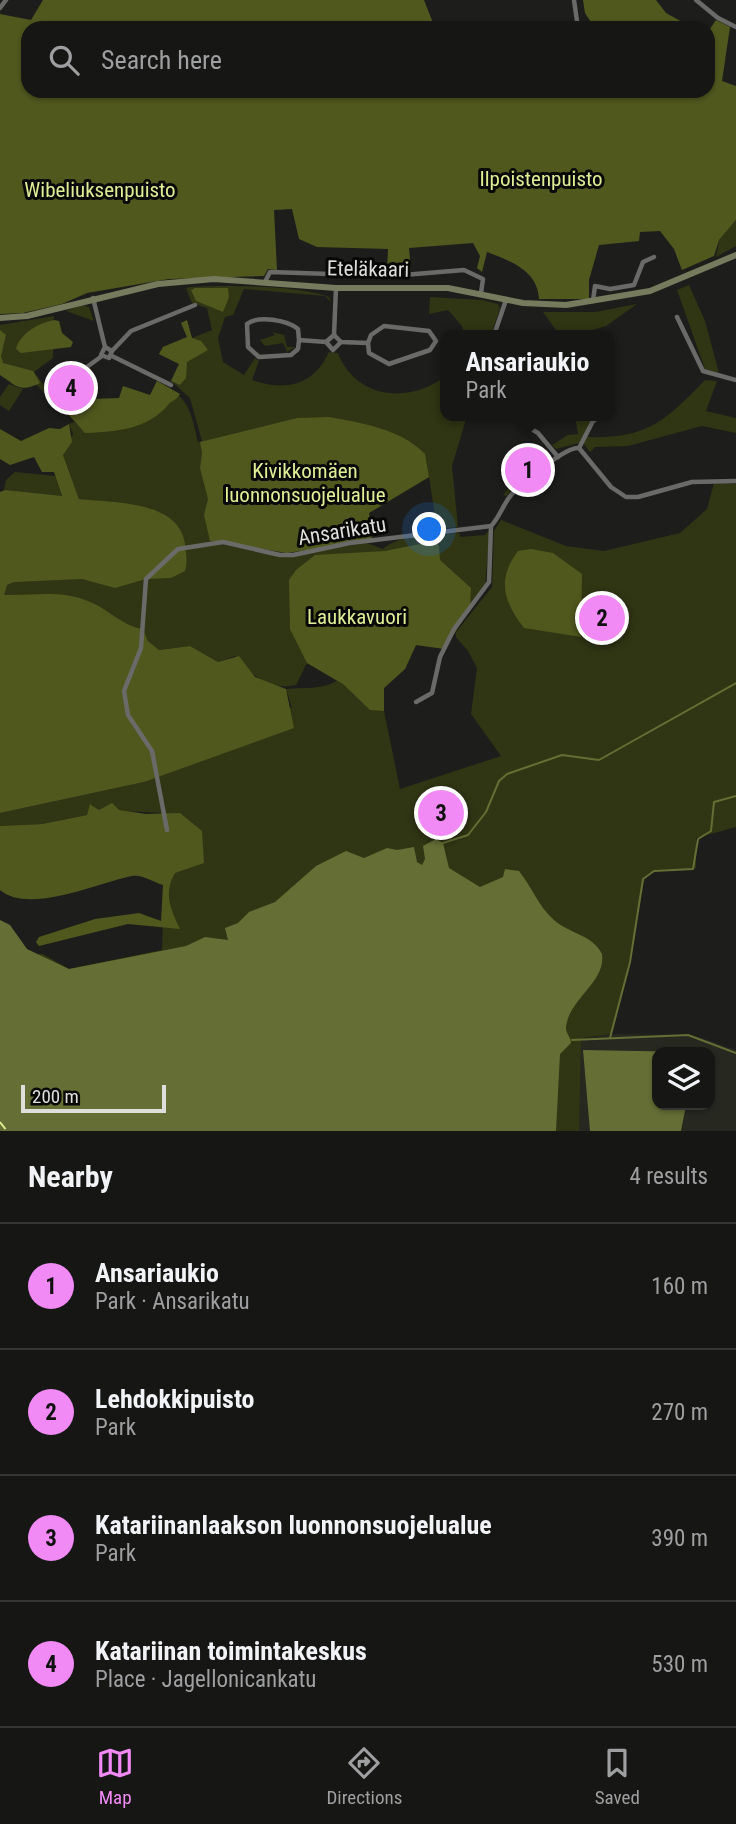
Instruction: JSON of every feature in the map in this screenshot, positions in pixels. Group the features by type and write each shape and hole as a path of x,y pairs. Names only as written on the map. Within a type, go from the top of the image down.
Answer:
{"main road":[{"name":"Eteläkaari","path":"0,318 27,316 93,298 183,280 265,282 336,288 448,288 551,305 593,302 658,288 734,255"}],"street":[{"path":"0,8 6,0"},
{"path":"574,0 577,21"},
{"path":"696,0 718,18 736,27"},
{"path":"593,302 595,286 610,289 634,285 643,262 654,257"},
{"path":"265,282 270,272 391,276 464,270 482,279 481,293"},
{"path":"326,342 334,335 336,288"},
{"path":"93,298 105,347 172,385"},
{"path":"496,330 506,299"},
{"path":"105,347 100,351 107,359 131,331 195,305"},
{"path":"677,317 703,371 736,380"},
{"path":"252,321 288,322 298,328 299,340 298,349 291,355 259,357 248,347 246,327 252,321"},
{"path":"384,326 429,331 436,341 430,350 393,364 371,355 368,343 371,335 384,326"},
{"path":"334,335 341,342 368,343"},
{"path":"299,340 326,342 334,350 341,342"},
{"path":"51,393 102,356"},
{"path":"518,421 538,433 558,457"},
{"path":"579,448 593,421"},
{"path":"416,702 432,693 440,657 454,629 489,582 491,526 514,492 571,448 579,448"},
{"path":"579,448 611,487 626,497 638,497 692,482 736,481"},
{"name":"Ansarikatu","path":"167,830 152,751 128,715 124,691 139,655 145,583 151,571 170,560 178,549 211,542 287,555 349,543 491,526"}],"shaded area":[{"path":"436,839 443,843 449,868 480,887 503,877 505,869 519,871 548,915 560,925 593,943 602,954 598,974 568,1018 566,1030 571,1043 560,1054 556,1131 0,1131 0,920 10,925 27,949 69,969 186,946 205,937 228,940 225,928 238,923 249,912 275,902 316,866 346,851 364,858 387,848 397,850 414,847 417,862 422,865 425,859 423,846"},
{"path":"611,1034 693,1035 736,1050 736,1131 575,1131 574,1040"},
{"path":"583,1050 652,1051 652,1110 685,1110 681,1131 590,1131"}],"green space":[{"path":"43,0 424,0 432,21 21,21 21,98 715,98 716,20 730,27 722,81 736,86 736,220 719,240 714,256 682,270 674,249 660,231 640,232 639,241 599,245 589,280 589,299 539,299 534,281 514,263 487,252 482,272 477,268 480,256 473,243 409,248 411,272 387,273 388,249 317,247 299,239 292,209 274,210 277,270 268,269 264,276 169,279 87,293 62,304 23,313 0,314 0,14 31,20"},
{"path":"583,0 656,0 666,13 680,21 590,21 585,13"},
{"path":"736,220 736,246 716,257 719,240"},
{"path":"689,285 705,321 719,373 705,369 677,290"},
{"path":"260,287 299,290 316,293 329,297 331,302 325,296 244,289 233,315 225,317 218,338 223,362 244,375 255,358 259,361 252,380 264,384 287,385 307,379 323,363 329,352 338,353 357,380 384,392 415,391 440,380 440,421 466,421 452,466 458,527 437,529 429,477 369,513 372,540 301,551 210,542 279,556 367,543 383,549 408,538 459,533 460,537 485,535 490,529 485,586 463,616 445,649 416,645 405,669 384,688 384,711 400,789 501,756 471,714 477,668 456,637 456,632 492,587 494,531 501,520 566,546 604,551 680,533 707,509 714,483 736,484 736,827 696,838 696,868 654,870 645,877 625,982 611,1034 583,1038 581,1042 579,1131 294,1131 37,954 43,954 69,969 162,950 166,813 99,810 91,804 87,815 42,824 0,826 0,813 144,782 0,758 0,550 147,578 171,578 152,509 79,499 63,455 73,434 69,424 74,422 78,425 145,406 157,381 182,399 190,412 198,442 202,441 190,398 171,381 179,364 159,354 163,347 187,337 181,323 187,320 192,338 212,330 207,308 192,303 186,288","holes":["144,631 148,641 159,650 190,646 218,662 235,656 255,676 277,686 296,685 307,663 337,681 319,687 286,689 292,708 141,648"]},
{"path":"228,288 229,297 223,312 196,301 191,290"},
{"path":"430,297 482,300 498,304 500,308 493,330 463,330 448,310 429,314"},
{"path":"637,304 606,326 592,330 556,330 543,312 595,312"},
{"path":"82,305 89,307 94,321 66,311"},
{"path":"54,316 53,358 34,372 49,392 46,395 26,374 0,374 0,325"},
{"path":"54,320 59,321 62,333 73,342 71,347 21,353 16,349 18,343 31,330"},
{"path":"187,320 192,338 201,341 208,350 187,362 186,378 180,385 171,381 179,364 159,354 163,347 187,337 181,323"},
{"path":"0,330 6,335 1,356 3,363 33,371 40,383 23,388 0,375"},
{"path":"272,332 284,335 287,347 296,347 283,354 287,351 283,343 265,346 260,340 275,335"},
{"path":"705,380 717,381 706,411 736,418 736,433 702,426 628,446 595,447 590,452 583,443 586,437 625,435 653,425 678,407"},
{"path":"157,381 180,394 160,413 131,428 85,433 59,404 65,400 119,398 123,386 150,395"},
{"path":"9,384 23,389 9,411 0,405 0,397"},
{"name":"Kivikkomäen luonnonsuojelualue","path":"329,417 380,428 415,445 425,454 429,477 369,513 372,540 287,553 210,541 204,515 208,499 200,468 200,442 297,418"},
{"path":"576,421 592,421 579,443 556,449 552,445 568,435 578,434"},
{"path":"69,424 72,442 63,455 79,499 142,506 171,519 180,530 185,544 185,571 171,578 146,579 115,588 82,579 14,582 7,585 4,595 55,594 75,597 93,603 128,624 143,629 148,641 159,650 190,646 218,662 239,656 255,677 286,689 294,728 144,782 0,813 0,492 5,490 62,496 54,472 42,472 34,457 10,465 0,459 0,429 21,441 49,428 60,429"},
{"path":"546,449 550,455 548,461 506,496 503,495 524,467"},
{"path":"15,472 55,476 62,497 4,490 6,480"},
{"name":"Laukkavuori","path":"435,541 439,546 440,560 471,588 470,608 445,649 416,645 405,669 384,688 384,711 370,710 343,684 307,663 290,629 289,580 296,570 315,555 385,551"},
{"path":"531,549 553,553 582,574 581,637 524,628 512,609 505,591 507,572 518,551"},
{"path":"112,803 119,810 146,814 180,813 202,831 204,863 175,873 169,888 171,908 180,929 128,924 39,946 36,942 39,937 95,919 139,913 161,921 163,885 139,876 46,898 13,897 0,890 0,826 42,824 87,815 90,804 99,810"}],"waterway":[{"path":"443,843 468,835 486,812 499,781 507,774 562,755 599,760 736,683"},
{"path":"610,1038 630,962 643,879 654,871 693,869 698,839 711,831 714,802 736,796"},
{"path":"572,1040 688,1035 736,1053"}],"ferry route":[{"path":"0,1122 7,1131"}],"place":[{"name":"Katariinan toimintakeskus","path":"71,388"},
{"name":"Ansariaukio","path":"528,470"},
{"name":"Lehdokkipuisto","path":"602,618"},
{"name":"Katariinanlaakson luonnonsuojelualue","path":"441,813"}],"park label":[{"name":"Ilpoistenpuisto","path":"541,179"},
{"name":"Wibeliuksenpuisto","path":"100,190"}]}
